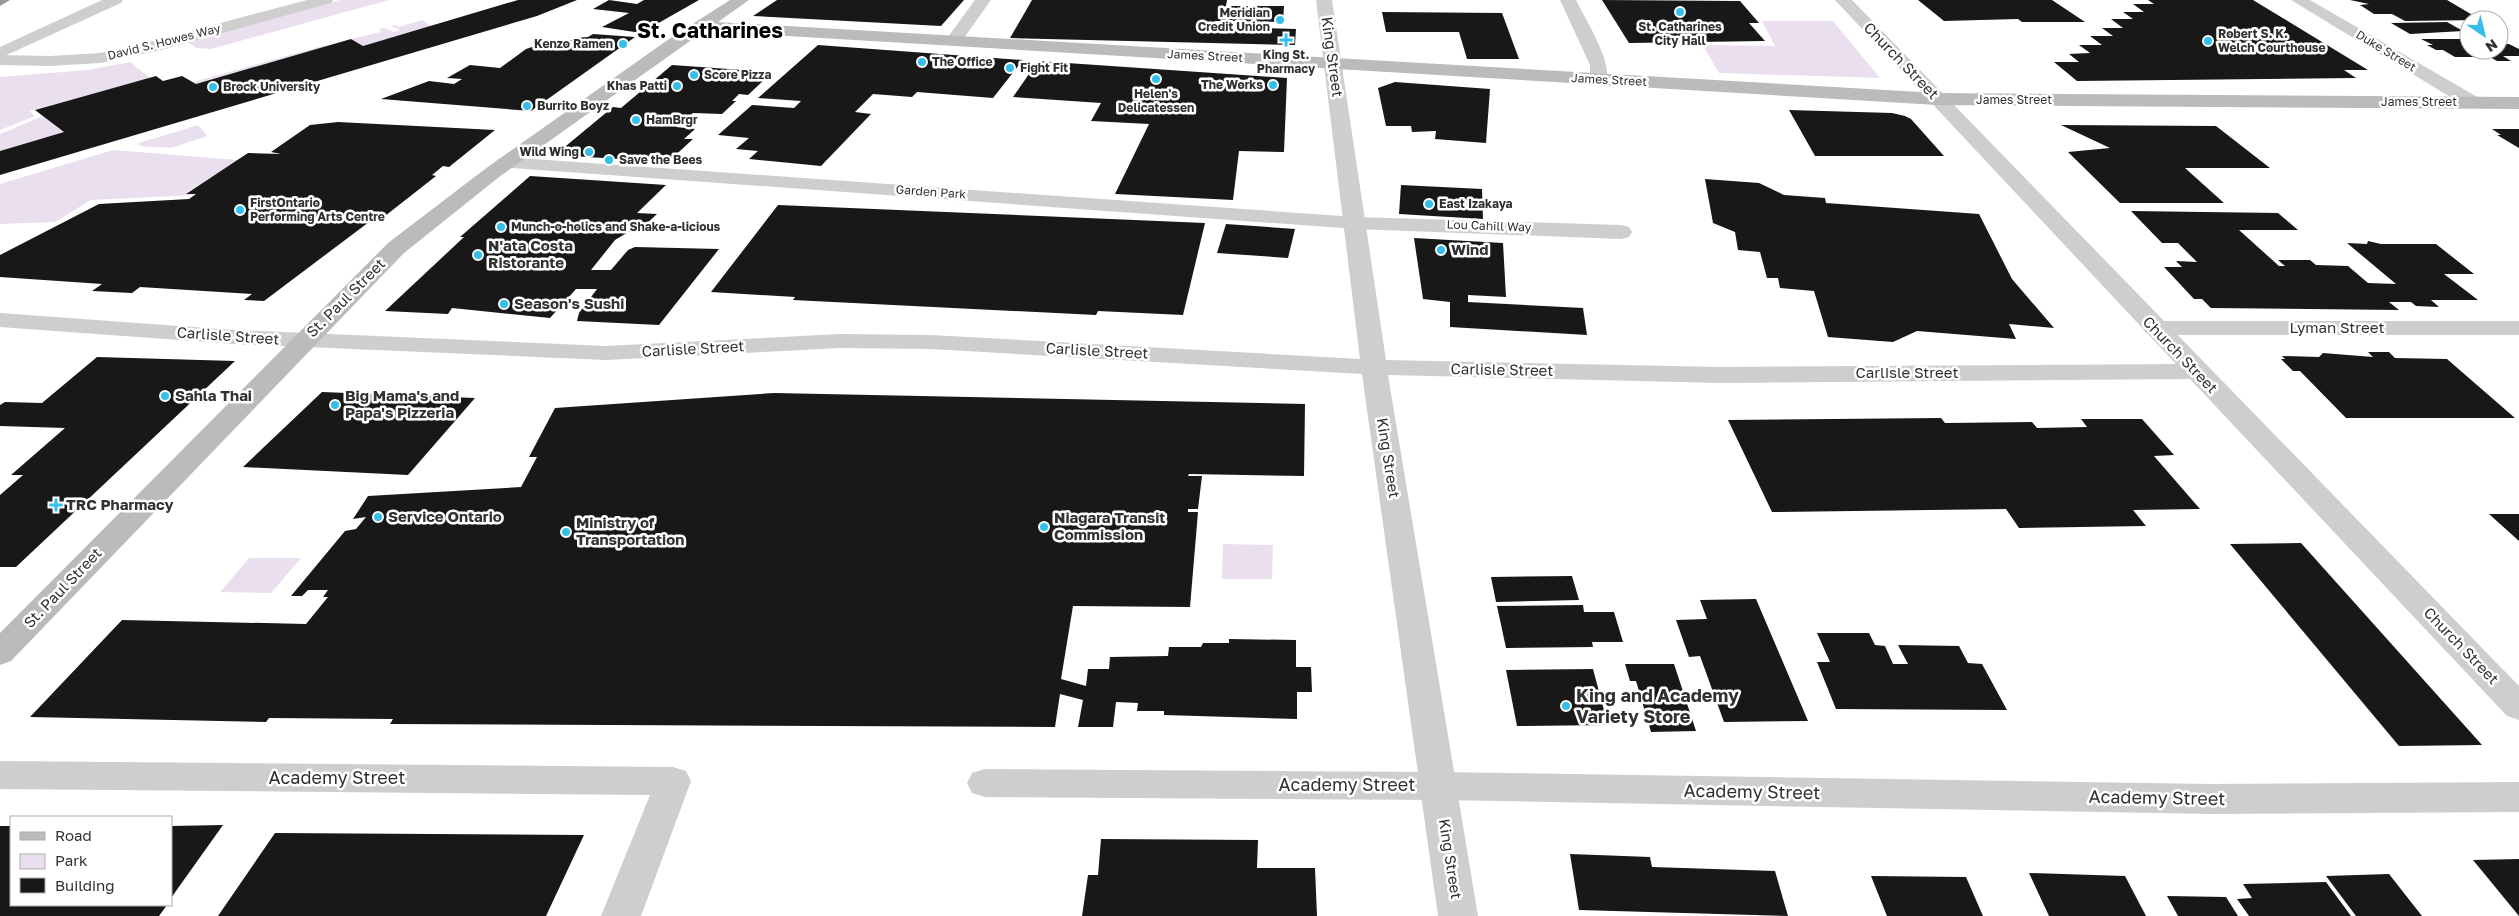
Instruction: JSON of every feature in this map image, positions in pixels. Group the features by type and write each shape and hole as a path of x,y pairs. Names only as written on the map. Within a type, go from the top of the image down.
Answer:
{"main road":[{"name":"St. Paul Street","path":"0,652 396,248 505,163 700,26 741,0"},
{"name":"James Street","path":"700,26 1937,99 2519,103"}],"street":[{"path":"0,53 115,0"},
{"name":"David S. Howes Way","path":"0,60 50,62 100,58 155,46 325,0"},
{"path":"952,40 983,0"},
{"name":"King Street","path":"1324,0 1356,223 1374,367 1458,916"},
{"path":"1568,0 1599,65 1599,79"},
{"name":"Church Street","path":"1843,0 2195,371 2519,707"},
{"name":"Duke Street","path":"2300,0 2472,102"},
{"name":"Garden Park","path":"505,163 1356,223"},
{"name":"Lou Cahill Way","path":"1356,223 1621,232"},
{"name":"Carlisle Street","path":"0,320 303,341 606,353 840,341 930,342 1374,367 1721,375 2195,371"},
{"name":"Lyman Street","path":"2155,328 2519,328"},
{"name":"Academy Street","path":"0,775 673,781 621,916"},
{"name":"Academy Street","path":"985,783 1439,786 2212,799 2519,797"}],"green space":[{"path":"340,0 389,0 211,49 197,48 187,42"},
{"path":"422,20 431,26 363,46 351,39 381,32 379,29 384,28 394,32 400,30 391,26 396,25 399,27"},
{"path":"1762,21 1833,21 1880,78 1719,73 1703,45 1775,46"},
{"path":"326,45 329,46 196,84 193,82"},
{"path":"130,62 150,78 29,111 35,116 0,130 0,77 88,70"},
{"path":"43,116 64,132 0,151 0,134"},
{"path":"198,125 207,136 171,148 140,146 139,143"},
{"path":"113,150 238,160 186,193 195,195 91,200 55,222 0,224 0,184"},
{"path":"1223,544 1273,545 1272,579 1222,579"},
{"path":"249,558 301,558 271,593 220,592"}],"building":[{"path":"518,0 577,0 537,16 0,175 0,151 64,132 35,110 156,76 163,81 182,76 196,84 351,39 363,46"},
{"path":"609,0 637,4 644,0 699,0 641,33 602,27 629,13 593,9"},
{"path":"777,0 964,0 941,26 753,16"},
{"path":"1032,0 1227,0 1226,6 1284,6 1283,22 1215,21 1214,27 1296,29 1295,45 1010,38"},
{"name":"St. Catharines City Hall","path":"1602,0 1740,1 1759,23 1749,23 1765,41 1629,43"},
{"path":"1918,0 2052,0 2085,22 2022,22 2018,19 1944,21"},
{"name":"Robert S. K. Welch Courthouse","path":"2148,0 2253,0 2368,70 2344,70 2356,78 2077,81 2054,62 2079,62 2069,54 2090,53 2079,45 2102,45 2090,36 2113,36 2102,28 2123,28 2111,19 2133,19 2123,12 2144,12 2133,4 2154,4"},
{"path":"2350,0 2447,0 2464,10 2459,10 2459,20 2405,21 2392,14 2374,14 2360,5 2369,4"},
{"path":"1382,12 1502,13 1519,59 1467,59 1459,32 1386,32"},
{"path":"2447,22 2459,29 2459,31 2410,34 2391,23"},
{"path":"593,34 635,37 531,111 381,99 429,81 454,84 462,79 447,78 470,65 500,68 526,49 544,43 567,42"},
{"path":"2421,39 2459,39 2459,57 2455,57 2443,50 2436,50 2427,45 2433,45"},
{"path":"2509,44 2519,49 2519,56 2509,56"},
{"path":"818,45 1023,60 993,98 917,92 912,97 873,94 855,112 871,114 821,166 749,159 758,151 736,149 749,138 718,135 752,105 794,108 801,101 758,98"},
{"path":"1038,61 1287,78 1284,152 1239,151 1233,200 1115,194 1149,124 1091,121 1101,103 1013,97"},
{"path":"672,65 757,71 748,79 764,80 748,95 739,94 732,101 736,101 722,114 693,113 676,127 695,129 684,139 693,139 668,162 555,155 613,107 621,108"},
{"path":"1395,82 1490,89 1486,143 1435,139 1436,131 1412,132 1411,126 1386,126 1378,88"},
{"path":"1789,110 1892,113 1905,116 1911,119 1944,156 1815,156"},
{"name":"FirstOntario Performing Arts Centre","path":"338,122 495,130 449,167 443,166 432,175 436,176 385,216 377,216 264,301 244,300 252,294 140,287 132,293 92,291 102,284 0,277 0,255 99,204 189,199 196,194 186,194 248,153 281,154 271,152 310,125"},
{"path":"2061,125 2216,126 2270,168 2185,168 2224,203 2120,203 2068,152 2110,148"},
{"path":"2492,129 2519,129 2519,148 2497,135 2501,135"},
{"path":"530,176 666,185 637,213 657,214 642,228 635,228 615,240 591,270 611,270 628,250 635,247 719,249 659,325 577,321 579,313 597,289 576,289 550,318 452,308 448,314 385,311 464,237 460,237"},
{"path":"1705,179 1759,183 1784,195 1825,198 1826,203 1979,214 2012,279 2054,328 2009,324 2016,339 1917,331 1893,342 1828,337 1814,291 1780,288 1778,278 1767,278 1760,252 1738,250 1735,232 1713,223"},
{"path":"1401,185 1482,189 1483,219 1399,214"},
{"path":"778,205 1205,223 1183,315 1098,311 1096,315 793,300 795,297 711,292"},
{"path":"2131,211 2278,213 2298,230 2239,230 2279,266 2285,266 2278,260 2310,260 2316,265 2348,266 2368,283 2396,284 2347,243 2367,244 2368,241 2381,244 2436,244 2474,274 2444,274 2478,300 2431,300 2439,307 2416,306 2411,302 2389,302 2399,310 2211,308 2202,299 2194,299 2164,267 2182,267 2176,261 2197,262 2178,243 2162,243"},
{"path":"1226,224 1295,229 1288,258 1217,253"},
{"path":"1414,238 1503,243 1506,297 1468,295 1468,302 1583,308 1587,335 1450,327 1450,302 1423,299"},
{"path":"2368,352 2389,352 2395,358 2447,359 2515,418 2346,418 2300,371 2293,371 2281,359 2285,359 2282,356 2319,357 2323,353 2373,357"},
{"path":"97,357 235,361 16,567 0,567 0,495 23,475 11,475 65,428 0,426 0,405 5,402 42,403"},
{"path":"322,392 475,398 408,475 243,467"},
{"path":"774,393 1305,404 1304,476 1189,474 1188,476 1202,476 1198,509 1188,509 1188,512 1198,512 1190,607 1073,606 1061,679 1086,686 1088,669 1109,669 1110,657 1168,656 1169,647 1201,647 1203,643 1229,643 1229,639 1296,640 1296,667 1311,667 1312,692 1297,692 1297,719 1164,715 1164,711 1137,711 1138,703 1116,702 1113,727 1078,727 1083,700 1060,694 1055,727 390,724 393,719 269,718 266,722 30,717 122,620 306,624 328,597 323,597 328,590 308,590 302,596 291,596 345,531 356,529 366,517 353,519 368,496 521,487 537,457 529,457 555,408"},
{"path":"1941,418 1945,423 2032,422 2037,428 2087,427 2081,419 2142,419 2174,455 2154,456 2200,509 2133,510 2146,526 2019,528 2006,509 1772,512 1728,420"},
{"path":"2489,514 2519,514 2519,541"},
{"path":"2301,543 2482,745 2399,746 2230,544"},
{"path":"1572,576 1579,600 1496,602 1491,577"},
{"path":"1756,599 1808,721 1724,722 1700,656 1689,657 1676,620 1707,619 1700,600"},
{"path":"1583,605 1584,612 1614,612 1623,642 1592,642 1593,647 1506,648 1497,606"},
{"path":"1817,633 1869,633 1875,645 1885,646 1893,664 1908,664 1898,645 1959,646 1968,663 1982,664 2007,710 1836,709 1817,662 1830,662"},
{"path":"1625,664 1674,664 1696,731 1651,732 1636,681 1630,681"},
{"path":"1593,669 1608,725 1517,726 1506,670"},
{"path":"223,825 172,897 172,826"},
{"path":"0,826 10,826 10,906 166,906 159,916 0,916"},
{"path":"275,833 584,835 546,916 218,916"},
{"path":"1101,839 1258,840 1257,868 1315,868 1317,916 1082,916 1088,875 1098,875"},
{"path":"1570,854 1650,857 1652,867 1775,871 1788,916 1579,910"},
{"path":"2519,859 2519,916 2473,860"},
{"path":"2029,873 2125,876 2146,916 2049,916"},
{"path":"2389,874 2422,916 2356,916 2326,876"},
{"path":"1871,876 1966,877 1983,916 1887,916"},
{"path":"2326,882 2351,916 2249,916 2237,899 2252,898 2243,884"},
{"path":"2167,896 2226,897 2238,916 2178,916"}],"place":[{"name":"St. Catharines City Hall","path":"1680,12"},
{"name":"Meridian Credit Union","path":"1280,20"},
{"name":"King St. Pharmacy","path":"1286,40"},
{"name":"Robert S. K. Welch Courthouse","path":"2208,41"},
{"name":"Kenzo Ramen","path":"623,44"},
{"name":"The Office","path":"922,62"},
{"name":"Fight Fit","path":"1010,68"},
{"name":"Score Pizza","path":"694,75"},
{"name":"Helen's Delicatessen","path":"1156,79"},
{"name":"The Works","path":"1273,85"},
{"name":"Khas Patti","path":"677,86"},
{"name":"Brock University","path":"213,87"},
{"name":"Burrito Boyz","path":"527,106"},
{"name":"HamBrgr","path":"636,120"},
{"name":"Wild Wing","path":"589,152"},
{"name":"Save the Bees","path":"609,160"},
{"name":"East Izakaya","path":"1429,204"},
{"name":"FirstOntario Performing Arts Centre","path":"240,210"},
{"name":"Munch-o-holics and Shake-a-licious","path":"501,227"},
{"name":"Wind","path":"1441,250"},
{"name":"N'ata Costa Ristorante","path":"478,255"},
{"name":"Season's Sushi","path":"504,304"},
{"name":"Sahla Thai","path":"165,396"},
{"name":"Big Mama's and Papa's Pizzeria","path":"335,405"},
{"name":"TRC Pharmacy","path":"56,505"},
{"name":"Service Ontario","path":"378,517"},
{"name":"Niagara Transit Commission","path":"1044,527"},
{"name":"Ministry of Transportation","path":"566,532"},
{"name":"King and Academy Variety Store","path":"1566,706"}],"district":[{"name":"St. Catharines","path":"710,31"}]}
